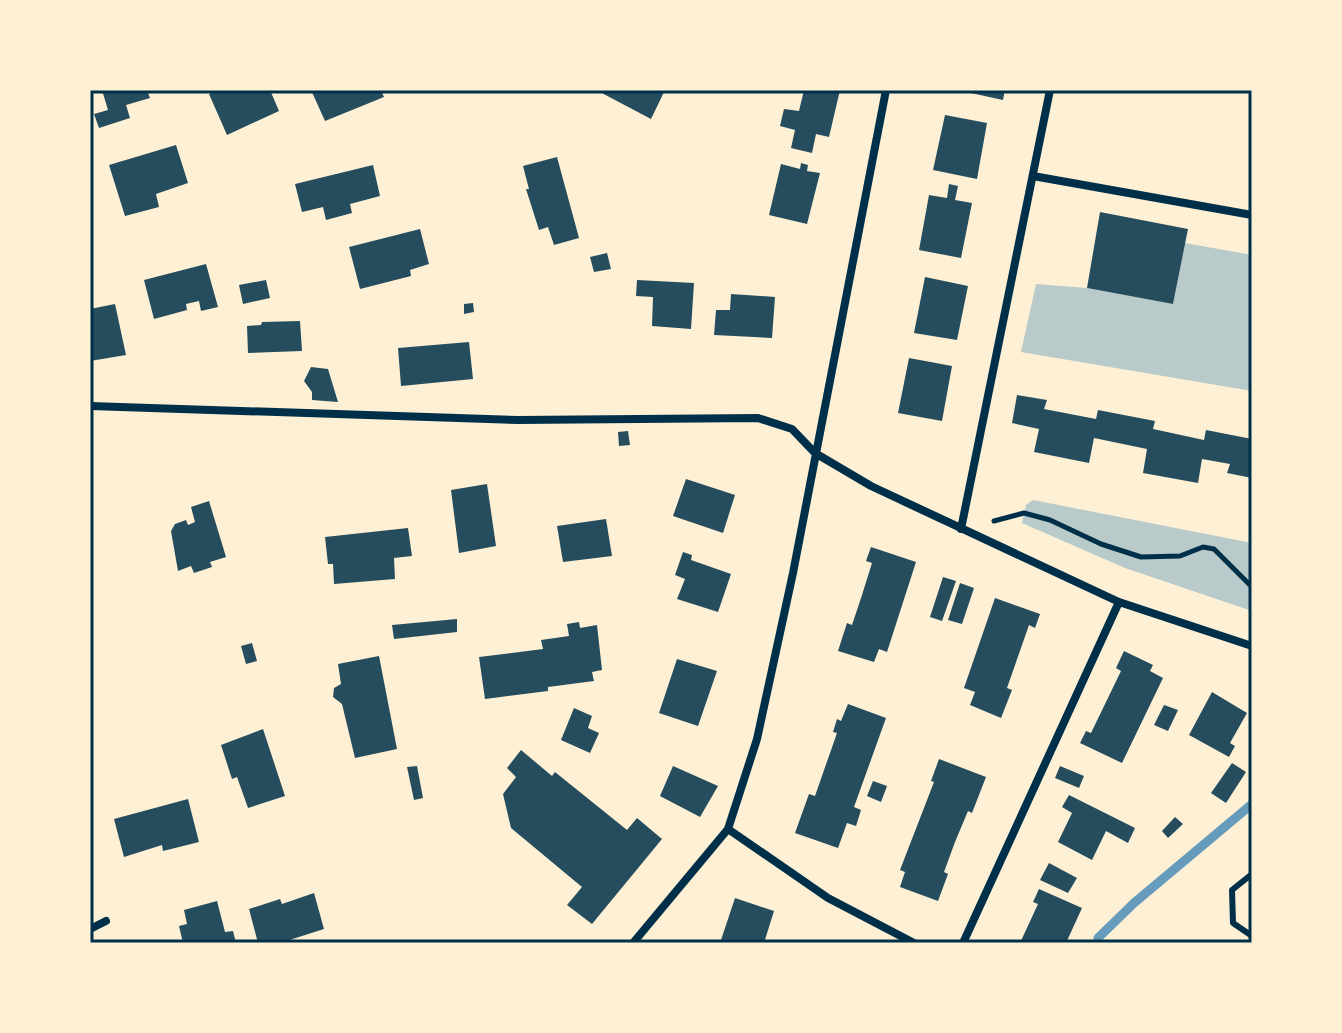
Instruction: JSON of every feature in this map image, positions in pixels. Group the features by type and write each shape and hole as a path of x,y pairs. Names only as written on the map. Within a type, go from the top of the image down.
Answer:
{"street":[{"path":"633,943 728,829 757,739 793,573 886,90"},
{"path":"961,529 1050,90"},
{"path":"1033,176 1252,215"},
{"path":"90,406 518,420 758,418 792,429 815,453 871,486 1119,602 1252,646"},
{"path":"963,943 1119,602"},
{"path":"728,829 828,898 914,943"},
{"path":"90,929 106,921"}],"lane":[{"path":"1252,874 1232,890 1233,923 1252,936"}],"path":[{"path":"961,529 1024,513 1050,520 1101,544 1141,557 1180,556 1203,547 1214,549 1252,587"}],"shaded area":[{"path":"1185,243 1252,255 1252,391 1021,352 1036,284 1087,288 1173,304"},
{"path":"1033,500 1252,543 1252,611 1125,568 1022,523 1026,505"}],"building":[{"path":"102,90 147,90 150,98 126,105 130,118 99,128 94,114 108,110"},
{"path":"217,90 270,90 279,111 227,135 209,94"},
{"path":"311,90 381,90 384,97 325,121"},
{"path":"596,90 665,90 651,119"},
{"path":"804,90 840,90 829,137 816,134 812,153 791,148 795,130 780,126 784,109 799,111"},
{"path":"957,90 1005,90 1003,100"},
{"path":"945,115 987,123 977,179 933,170"},
{"path":"176,145 188,183 156,194 159,207 125,216 109,165"},
{"path":"557,157 579,238 554,245 548,227 539,230 526,189 529,189 523,166"},
{"path":"801,163 808,165 807,171 820,173 807,224 769,215 781,164 800,169"},
{"path":"373,165 380,196 350,204 352,213 326,220 323,207 302,212 295,184"},
{"path":"949,184 958,186 955,200 972,203 961,258 919,250 929,195 947,198"},
{"path":"1100,212 1188,229 1173,304 1087,288"},
{"path":"420,229 429,264 410,270 411,276 360,289 349,247"},
{"path":"607,253 611,269 594,272 590,257"},
{"path":"206,264 218,307 201,311 199,301 186,304 187,310 154,319 144,280"},
{"path":"925,277 968,286 957,340 914,333"},
{"path":"266,280 270,298 243,304 239,285"},
{"path":"637,280 694,283 691,329 652,326 653,297 636,296"},
{"path":"731,294 775,297 772,338 714,335 716,310 730,310"},
{"path":"473,303 474,312 464,314 464,304"},
{"path":"115,304 126,355 90,361 90,309"},
{"path":"300,321 302,351 248,353 247,326 261,325 262,322"},
{"path":"469,342 473,379 401,386 398,348"},
{"path":"909,358 952,366 942,421 898,413"},
{"path":"311,367 328,369 338,402 312,400 312,392 304,381"},
{"path":"1017,395 1047,400 1044,409 1096,419 1098,410 1155,421 1153,429 1204,440 1206,430 1252,439 1252,478 1227,473 1230,464 1202,459 1198,483 1143,473 1147,449 1094,438 1089,463 1034,452 1039,429 1012,423"},
{"path":"628,431 630,445 619,446 618,432"},
{"path":"686,479 735,495 723,533 673,516"},
{"path":"487,484 496,546 459,553 451,490"},
{"path":"209,501 226,557 210,562 212,567 194,573 191,566 178,571 171,531 175,524 186,520 188,525 195,522 191,507"},
{"path":"606,519 612,556 563,562 557,526"},
{"path":"408,528 412,556 394,558 395,579 334,584 333,564 328,564 325,537"},
{"path":"871,547 916,562 887,652 879,649 874,662 838,651 847,623 852,625 862,595 872,563 866,561"},
{"path":"683,552 692,555 691,560 731,574 718,612 677,599 685,579 675,575"},
{"path":"943,577 956,581 942,621 930,617"},
{"path":"960,583 974,588 962,624 948,620"},
{"path":"995,598 1040,614 1035,628 1029,625 1007,688 1012,690 1001,718 970,705 975,692 964,688"},
{"path":"457,619 457,632 394,639 392,625"},
{"path":"579,622 580,628 597,625 602,670 592,672 594,681 485,699 479,657 543,649 541,640 569,636 567,624"},
{"path":"252,643 257,661 246,664 241,646"},
{"path":"1124,651 1153,665 1150,671 1163,678 1122,763 1080,743 1086,731 1091,733 1121,671 1116,668"},
{"path":"379,656 397,749 355,758 342,704 333,697 334,688 341,684 338,664"},
{"path":"677,659 717,671 698,726 659,713"},
{"path":"1212,692 1247,713 1230,743 1235,746 1229,757 1189,735"},
{"path":"848,704 886,718 854,807 861,810 856,826 847,823 838,848 795,833 809,794 815,796 837,733 833,732 837,719 841,721"},
{"path":"1164,705 1178,710 1168,731 1154,725"},
{"path":"574,708 592,716 588,728 599,733 590,753 561,740"},
{"path":"263,729 285,796 248,808 237,777 232,779 221,745"},
{"path":"521,750 552,776 555,772 627,830 637,818 662,839 592,924 567,905 582,887 511,828 503,794 516,777 507,768"},
{"path":"939,759 986,777 972,813 968,811 955,842 938,901 900,887 905,872 900,870 934,782 931,781"},
{"path":"1232,763 1246,772 1226,803 1211,793"},
{"path":"417,766 423,798 414,800 407,767"},
{"path":"673,766 718,786 700,817 660,796"},
{"path":"1060,766 1084,776 1079,788 1055,778"},
{"path":"873,781 887,786 881,802 867,796"},
{"path":"1069,795 1135,828 1128,843 1106,831 1092,860 1058,842 1072,813 1062,807"},
{"path":"188,799 199,842 163,851 162,845 124,857 114,819"},
{"path":"1175,817 1183,824 1168,838 1162,831"},
{"path":"1049,863 1077,878 1068,893 1040,880"},
{"path":"1039,889 1082,908 1066,943 1020,943 1038,904 1033,902"},
{"path":"314,893 324,929 280,943 258,943 249,909 280,899 282,904"},
{"path":"735,898 774,911 764,943 720,943"},
{"path":"217,901 225,932 233,931 236,943 183,943 179,926 187,924 184,910"}],"waterway":[{"path":"1098,943 1098,938 1134,903 1252,804"}]}
